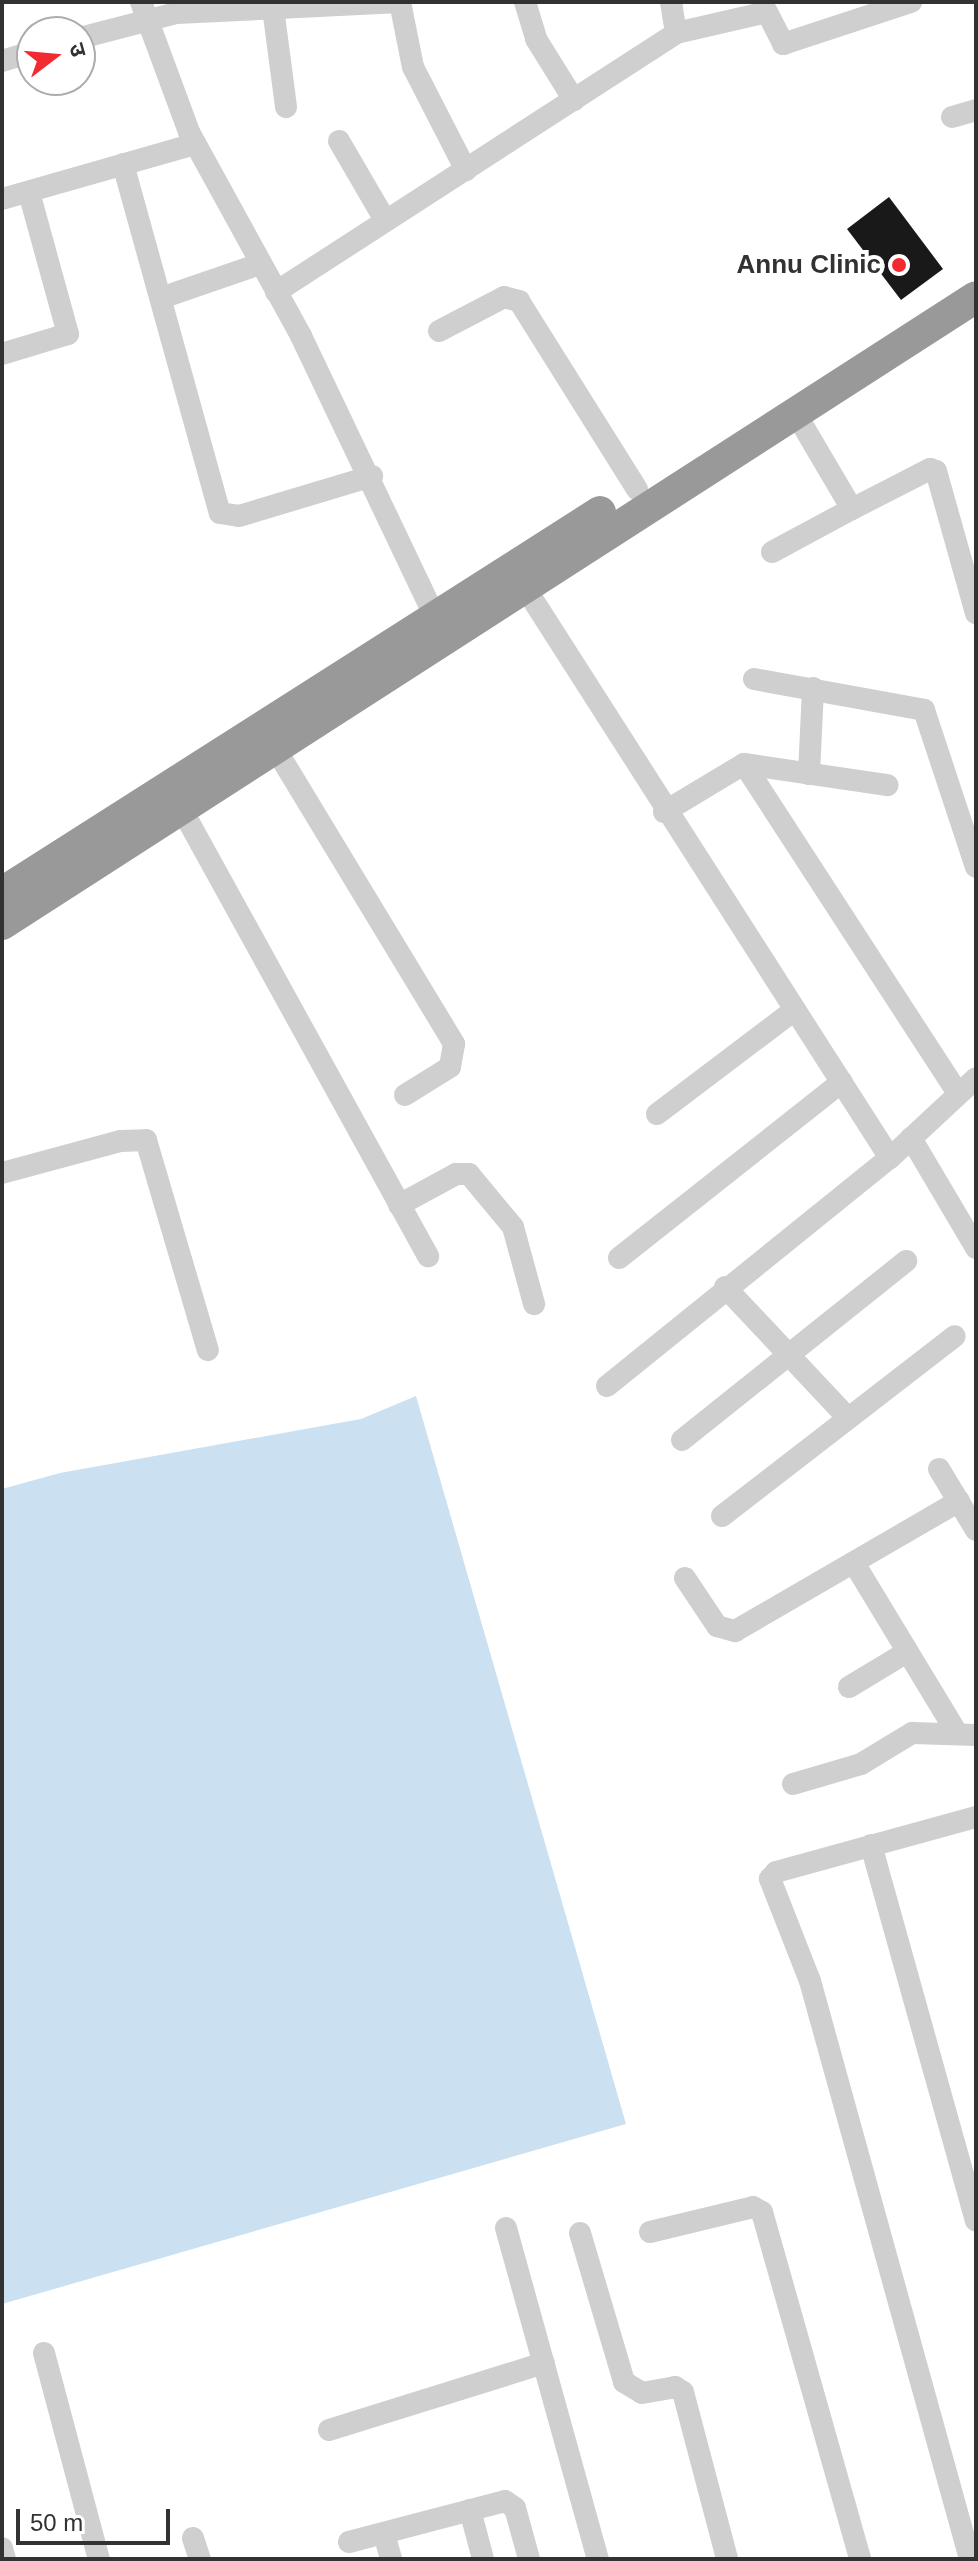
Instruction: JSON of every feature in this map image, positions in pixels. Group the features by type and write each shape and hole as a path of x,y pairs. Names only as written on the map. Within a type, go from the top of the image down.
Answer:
{"highway":[{"path":"2,924 434,615 976,274"},
{"path":"2,893 275,748 976,297"}],"street":[{"path":"96,31 143,11 400,2 416,77 466,170"},
{"path":"525,2 540,47 574,100"},
{"path":"671,2 676,33"},
{"path":"276,292 676,33 772,8 783,44 911,2"},
{"path":"273,8 286,107"},
{"path":"143,11 195,144 372,476 434,615"},
{"path":"952,117 976,110"},
{"path":"339,141 385,220"},
{"path":"2,199 195,144"},
{"path":"123,164 220,513 239,516 372,476"},
{"path":"2,354 68,334 29,192"},
{"path":"161,298 260,264"},
{"path":"439,331 501,298 519,301 637,489"},
{"path":"796,414 852,509"},
{"path":"772,552 930,469 936,471 976,613"},
{"path":"524,586 664,812 890,1158"},
{"path":"754,679 915,705 927,713 976,867"},
{"path":"809,774 813,688"},
{"path":"275,748 454,1044 450,1067 405,1095"},
{"path":"664,812 744,764 887,785"},
{"path":"744,764 958,1094"},
{"path":"186,794 428,1256"},
{"path":"657,1114 792,1012"},
{"path":"607,1386 725,1287 890,1158 976,1078"},
{"path":"619,1258 842,1082"},
{"path":"911,1138 976,1248"},
{"path":"2,1173 121,1141 146,1140 208,1350"},
{"path":"399,1205 456,1174 469,1174 513,1227 534,1304"},
{"path":"682,1440 791,1356 906,1261"},
{"path":"725,1287 848,1418"},
{"path":"722,1516 955,1336"},
{"path":"939,1469 976,1530"},
{"path":"685,1578 726,1632 854,1563 959,1501"},
{"path":"854,1563 907,1652 966,1734"},
{"path":"849,1687 907,1652"},
{"path":"793,1784 861,1764 912,1733 966,1734"},
{"path":"970,2559 810,1981 770,1884 776,1872 976,1817"},
{"path":"871,1845 976,2221"},
{"path":"650,2232 753,2207 762,2212 860,2559"},
{"path":"506,2228 598,2559"},
{"path":"580,2233 624,2382 642,2393 675,2387 683,2392 727,2559"},
{"path":"44,2353 99,2559"},
{"path":"329,2430 544,2363"},
{"path":"349,2542 470,2510 512,2503 529,2559"},
{"path":"470,2510 483,2559"},
{"path":"384,2534 391,2559"},
{"path":"2,2548 5,2559"}],"water":[{"path":"416,1396 626,2124 2,2304 2,1489 60,1473 361,1419"}],"building":[{"path":"889,197 943,269 901,300 847,229"}],"place":[{"name":"Annu Clinic","path":"899,265"}]}
